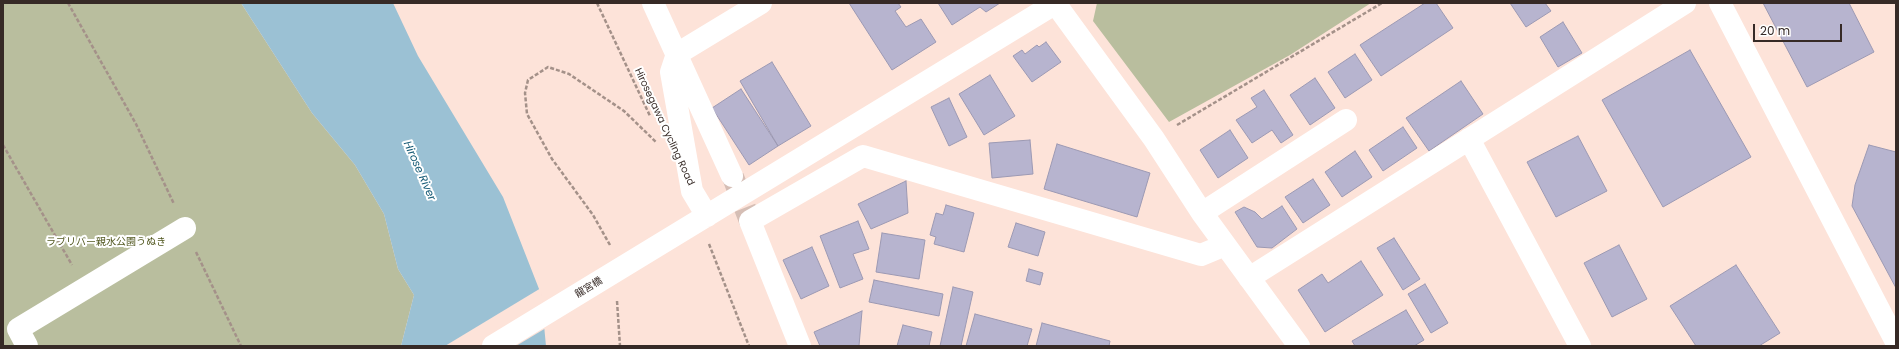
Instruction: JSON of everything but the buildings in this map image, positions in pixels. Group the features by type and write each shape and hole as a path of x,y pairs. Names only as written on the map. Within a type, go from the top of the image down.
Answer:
{"street":[{"path":"653,3 732,176"},
{"path":"695,224 692,190 671,72 677,54 762,3"},
{"path":"1056,3 1154,139 1224,245 1298,346"},
{"name":"龍宮橋","path":"493,346 1056,3"},
{"path":"1249,278 1685,3"},
{"path":"1720,3 1896,342"},
{"path":"1202,213 1346,120"},
{"path":"1469,139 1580,346"},
{"path":"800,346 750,221 862,156 1201,255 1224,245"},
{"path":"27,346 18,329 185,228"}],"path":[{"path":"68,3 136,124 240,346"},
{"name":"Hirosegawa Cycling Road","path":"597,3 651,118"},
{"path":"1154,139 1382,3"},
{"path":"611,247 593,215 552,159 527,114 525,93 528,80 548,67 569,74 624,110 657,143"},
{"path":"3,145 85,288"},
{"path":"695,224 711,246 749,346"},
{"path":"617,300 620,346"}],"green space":[{"name":"ラブリバー親水公園うぬき","path":"3,3 241,3 312,113 355,165 384,214 398,269 414,295 401,346 3,346"},
{"path":"1097,3 1371,3 1290,55 1169,122 1093,21"}],"water":[{"name":"Hirose River","path":"241,3 393,3 418,56 503,197 541,294 546,346 401,346 414,295 398,269 384,214 355,165 312,113"}],"pier":[{"path":"541,288 546,328 516,346 445,346"}],"tunnel":[{"path":"733,177 750,221"}]}
